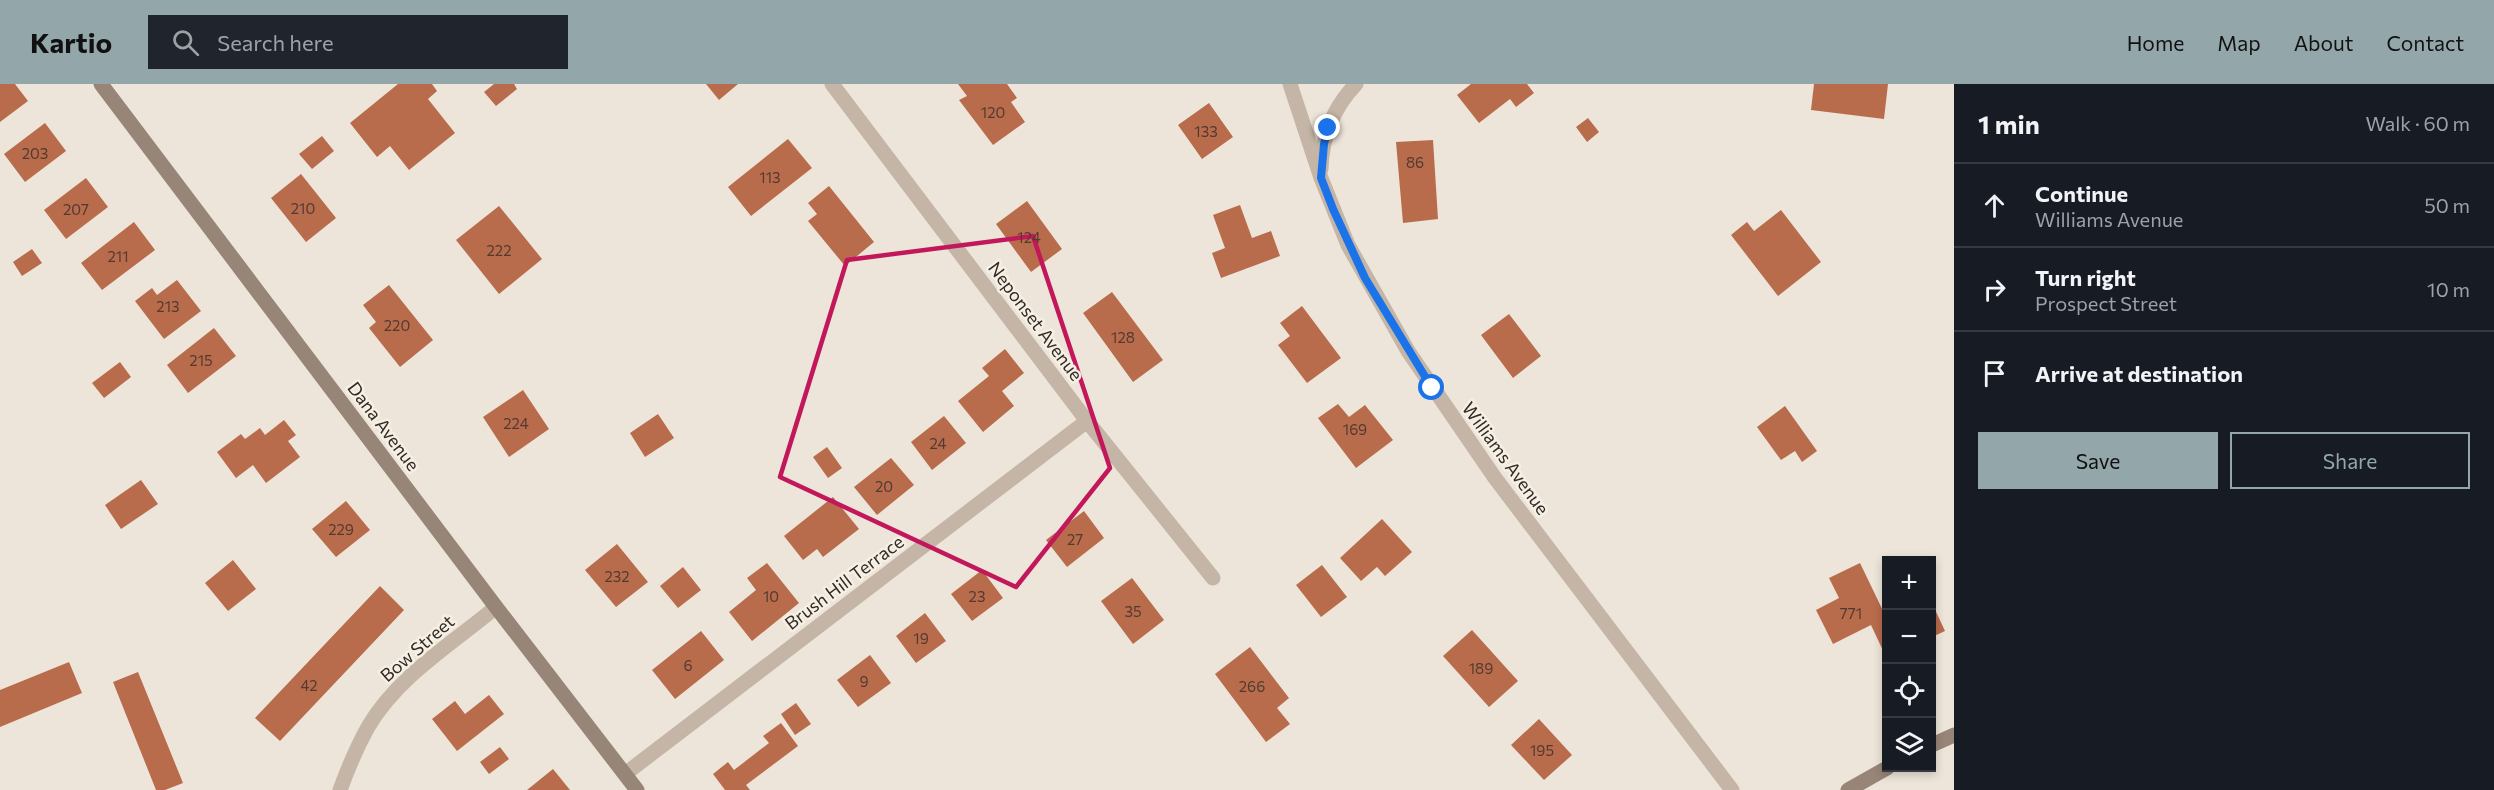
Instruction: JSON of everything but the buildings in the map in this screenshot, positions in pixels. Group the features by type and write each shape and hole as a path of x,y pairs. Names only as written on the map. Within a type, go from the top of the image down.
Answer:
{"street":[{"name":"Dana Avenue","path":"101,84 637,790"},
{"name":"Neponset Avenue","path":"832,84 1087,421 1213,578"},
{"name":"Williams Avenue","path":"1290,84 1321,178 1348,245 1365,278 1432,388 1496,478 1732,790"},
{"path":"1321,178 1322,153 1328,128 1334,112 1356,84"},
{"name":"Brush Hill Terrace","path":"625,774 1087,421"},
{"name":"Bow Street","path":"340,790 358,746 382,706 416,671 496,607"},
{"path":"1936,743 1954,735"},
{"path":"1848,790 1882,771"}],"highlighted area":[{"path":"1033,236 1110,468 1016,587 780,477 847,260"}],"route":[{"path":"1328,128 1321,161 1321,178 1333,209 1365,278 1432,388"}]}
